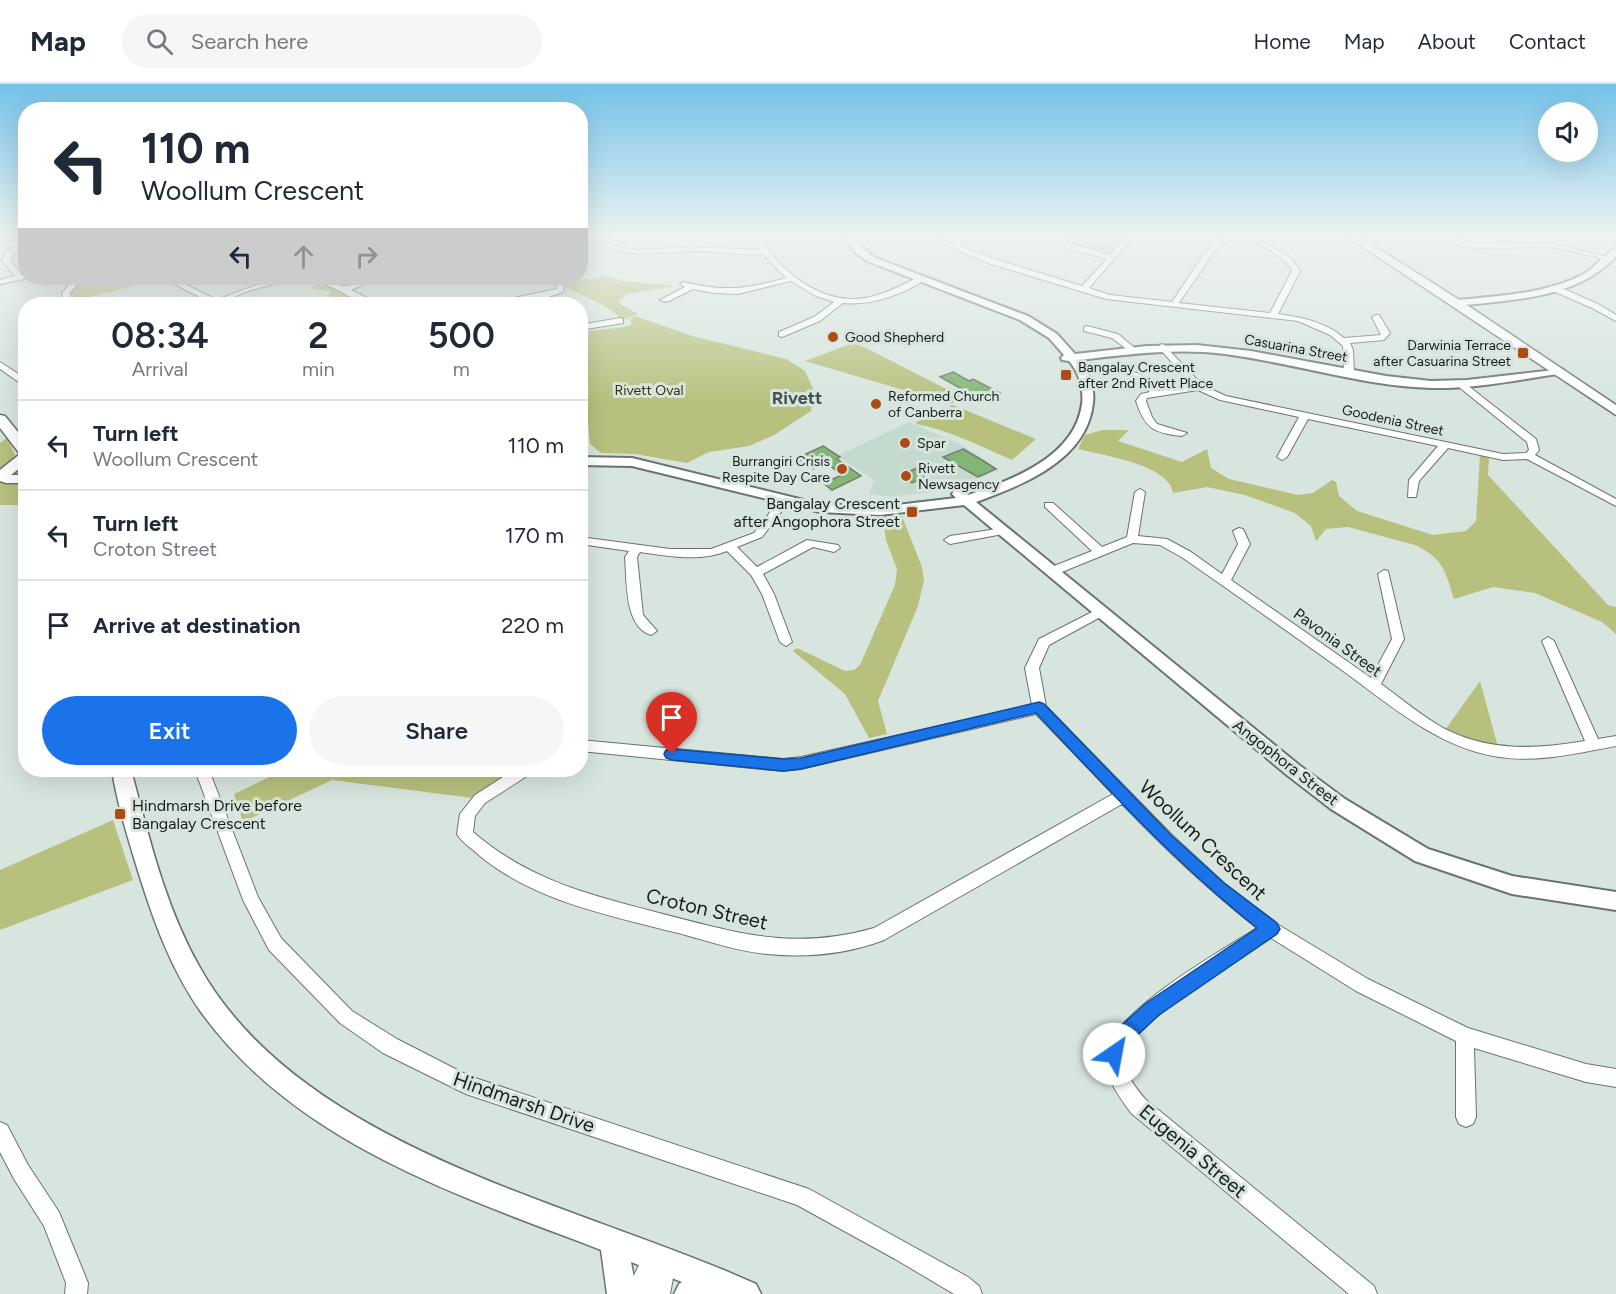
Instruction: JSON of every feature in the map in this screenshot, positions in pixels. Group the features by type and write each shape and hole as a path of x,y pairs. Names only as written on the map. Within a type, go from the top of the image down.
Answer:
{"main road":[{"path":"1440,291 1616,411"},
{"path":"0,419 18,443"},
{"path":"2,477 18,462"},
{"path":"2,477 18,470"},
{"path":"2,477 18,478"},
{"path":"123,777 143,849 164,913 178,945 208,1001 241,1044 285,1084 333,1120 392,1152 454,1180 746,1294"},
{"path":"614,1242 622,1294"},
{"path":"689,1294 716,1281"}],"street":[{"path":"532,297 556,291"},
{"path":"664,300 678,291"},
{"path":"717,291 729,294 746,291"},
{"path":"820,291 840,300 868,301 891,291"},
{"path":"588,461 632,462 786,500 882,504 965,496 1002,488 1048,463 1070,435 1078,395 1066,356 1033,330 996,307 954,291"},
{"path":"1089,291 1127,300 1273,315 1317,325 1343,340 1349,350 1349,372"},
{"path":"1174,305 1183,291"},
{"path":"1273,315 1285,291"},
{"path":"1455,301 1531,291"},
{"path":"1562,291 1616,318"},
{"path":"782,334 817,319 840,300"},
{"path":"1343,340 1384,337 1386,333 1376,317"},
{"path":"588,327 620,321"},
{"path":"1087,329 1115,336 1132,350"},
{"name":"Casuarina Street","path":"1066,356 1163,347 1231,352 1414,383 1459,383 1506,379 1518,381 1563,375"},
{"name":"Goodenia Street","path":"1163,347 1199,387 1222,398 1503,457 1529,456"},
{"path":"0,365 18,378"},
{"path":"1131,374 1139,377 1155,392"},
{"path":"1459,383 1532,441 1534,450 1529,456 1616,503"},
{"path":"1182,433 1167,432 1152,426 1147,421 1141,401 1144,396 1155,392 1199,387"},
{"path":"1282,457 1305,415"},
{"path":"1412,495 1414,480 1445,445"},
{"path":"1132,539 1140,492"},
{"name":"Angophora Street","path":"965,496 994,525 1102,611 1293,770 1338,804 1422,855 1512,885 1616,901"},
{"path":"588,541 694,555 712,553 758,535 786,500"},
{"path":"1049,505 1100,552"},
{"path":"950,540 1004,531"},
{"path":"1224,581 1244,544 1239,531"},
{"name":"Pavonia Street","path":"1053,571 1132,539 1163,542 1187,555 1439,732 1470,745 1503,753 1530,753 1616,741"},
{"path":"756,573 811,543 834,548"},
{"path":"730,547 756,573 768,594 786,642"},
{"path":"636,549 631,557 637,616 651,631"},
{"path":"1372,687 1383,671 1398,639 1384,574"},
{"path":"588,747 783,765 801,764 1039,708 1032,668 1044,642 1102,611"},
{"path":"1548,641 1594,745"},
{"name":"Woollum Crescent","path":"1039,708 1166,840 1218,888 1271,929 1362,985 1465,1036 1586,1073 1616,1078"},
{"name":"Hindmarsh Drive","path":"204,777 251,900 275,944 346,1017 390,1046 466,1084 802,1196 881,1239 960,1285 971,1294"},
{"name":"Croton Street","path":"514,777 480,799 468,814 465,834 482,851 563,894 751,944 821,947 859,941 878,935 1123,796"},
{"name":"Eugenia Street","path":"1271,929 1152,1009 1121,1038 1114,1054 1120,1080 1138,1106 1366,1294"},
{"path":"1465,1036 1466,1117"},
{"path":"0,1132 21,1172 52,1219 77,1283 76,1294"},
{"path":"636,1294 647,1273 665,1262"},
{"path":"659,1294 665,1262"}],"shaded area":[{"path":"909,422 964,446 999,470 955,489 891,497 869,494 874,480 837,456"}],"green space":[{"path":"112,291 90,297 70,297 70,292"},
{"path":"331,291 344,291 356,297 323,295 329,295"},
{"path":"573,291 643,291 627,294 619,300 620,304 638,314 622,320 607,308"},
{"name":"Rivett Oval","path":"635,316 692,336 786,359 805,371 814,391 811,411 774,435 749,446 709,452 687,463 635,454 601,453 590,444 588,331 624,327 631,325 631,319"},
{"path":"853,343 962,397 951,404 805,361"},
{"path":"952,405 1036,439 1012,460 954,435 917,424 916,422 937,415"},
{"path":"1102,430 1129,430 1118,441 1182,462 1207,449 1211,468 1229,479 1298,495 1313,493 1332,480 1336,482 1339,496 1357,511 1433,535 1466,531 1476,521 1480,455 1489,458 1488,475 1608,605 1616,607 1616,634 1602,622 1535,593 1493,587 1454,599 1438,561 1415,545 1348,527 1326,529 1316,541 1311,526 1295,513 1245,495 1207,487 1173,493 1169,483 1148,468 1078,449 1085,435"},
{"path":"7,438 18,461 18,505 0,505 0,443"},
{"path":"902,516 922,567 924,580 918,606 878,701 887,734 869,738 845,694 793,651 797,648 845,671 854,670 860,665 895,585 897,569 886,540 883,517"},
{"path":"1480,681 1498,747 1445,730"},
{"path":"269,777 514,777 480,799 332,780 243,822 234,794"},
{"path":"113,820 133,880 0,930 0,870"}],"building":[{"path":"953,372 1000,393 983,401 940,377"},
{"name":"Burrangiri Crisis Respite Day Care","path":"823,446 840,457 837,459 861,476 832,490 823,483 842,475 826,463 813,469 797,458"},
{"path":"963,449 996,469 978,477 943,457"},
{"name":"Rivett Newsagency","path":"924,465 936,472 912,483 901,475"}],"place":[{"name":"Good Shepherd","path":"833,337"},
{"name":"Darwinia Terrace after Casuarina Street","path":"1523,353"},
{"name":"Bangalay Crescent after 2nd Rivett Place","path":"1066,375"},
{"name":"Reformed Church of Canberra","path":"876,404"},
{"name":"Spar","path":"905,443"},
{"name":"Burrangiri Crisis Respite Day Care","path":"842,469"},
{"name":"Rivett Newsagency","path":"906,476"},
{"name":"Bangalay Crescent after Angophora Street","path":"912,512"},
{"name":"Hindmarsh Drive before Bangalay Crescent","path":"120,814"}],"district":[{"name":"Rivett","path":"797,398"}],"route":[{"path":"672,754 783,765 801,764 1039,708 1166,840 1218,888 1271,929 1152,1009 1121,1038 1114,1054"}]}
